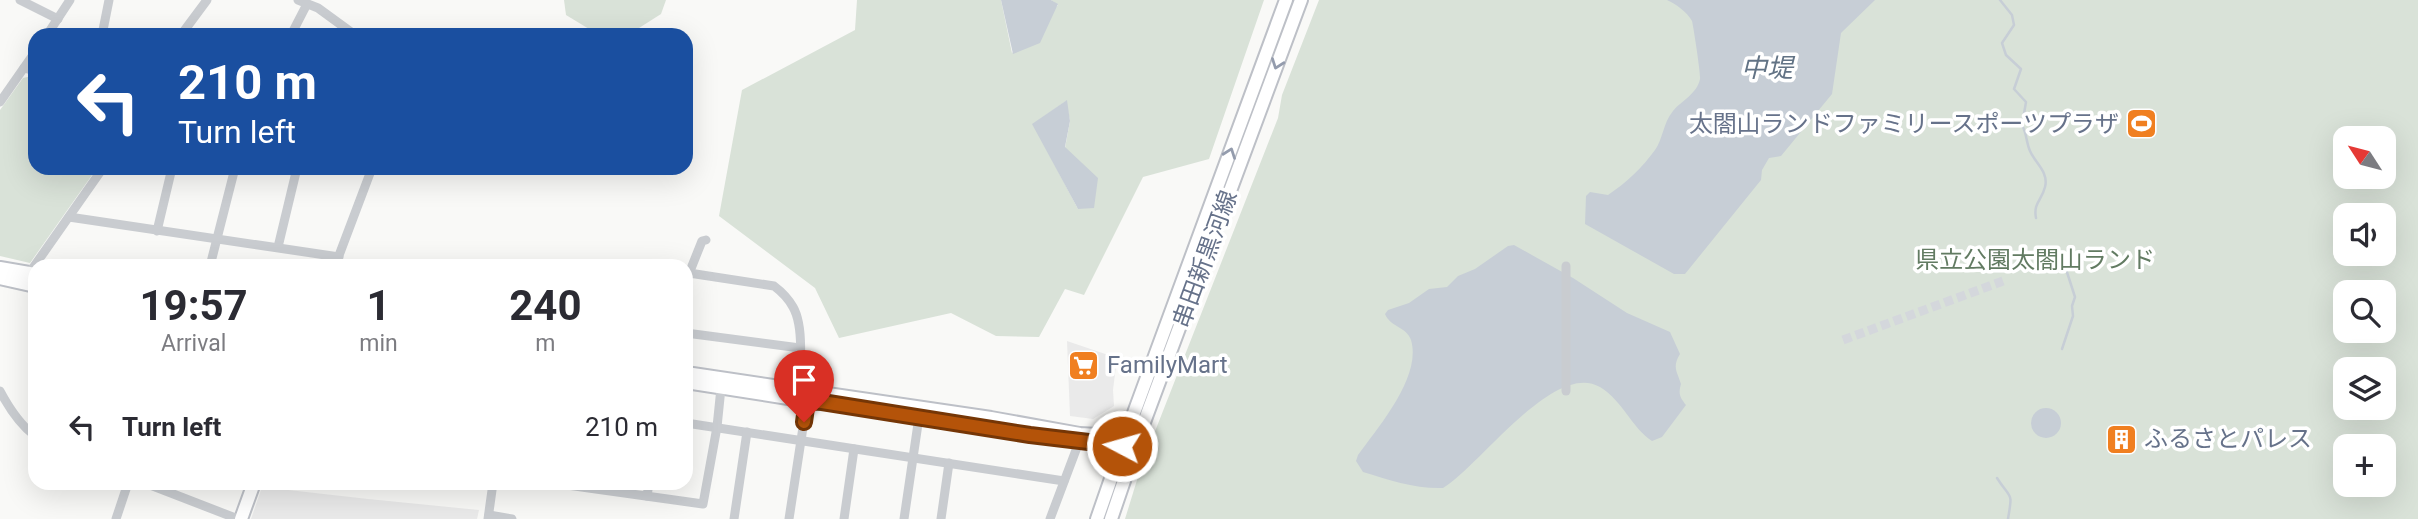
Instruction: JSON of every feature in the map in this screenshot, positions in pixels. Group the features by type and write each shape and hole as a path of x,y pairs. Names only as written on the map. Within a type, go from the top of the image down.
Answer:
{"main road":[{"name":"串田新黒河線","path":"1111,519 1130,442 1286,0"},
{"name":"串田新黒河線","path":"1097,519 1130,442 1301,0"},
{"path":"0,268 28,277"},
{"path":"0,278 28,277"},
{"path":"693,374 797,389 1079,442 1130,442"},
{"path":"693,383 919,417 955,418 1130,442"},
{"path":"240,519 251,490"}],"street":[{"path":"20,0 58,19"},
{"path":"52,28 70,0"},
{"path":"103,28 109,0"},
{"path":"186,28 207,0"},
{"path":"293,28 302,2 318,8 345,28"},
{"path":"0,102 28,62"},
{"path":"24,68 28,69"},
{"path":"41,259 98,175"},
{"path":"157,231 170,175"},
{"path":"212,259 233,175"},
{"path":"278,247 295,175"},
{"path":"338,259 369,175"},
{"path":"69,217 278,247 329,259"},
{"path":"693,263 702,241 706,240"},
{"path":"1566,266 1566,391"},
{"path":"693,278 774,286 794,309 800,348 797,389"},
{"path":"693,333 800,348"},
{"path":"612,490 703,504 721,388"},
{"path":"0,391 28,431"},
{"path":"789,519 807,401"},
{"path":"904,519 919,417"},
{"path":"693,424 1065,481"},
{"path":"734,519 747,432"},
{"path":"1050,519 1079,442"},
{"path":"844,519 854,449"},
{"path":"941,519 949,463"},
{"path":"116,519 126,490"},
{"path":"163,490 240,519"},
{"path":"492,490 489,517 512,519"},
{"path":"647,496 648,490"}],"shaded area":[{"path":"1067,341 1117,358 1114,406 1093,419 1070,416"},
{"path":"261,490 288,490 479,510 477,519 251,519"}],"green space":[{"path":"564,0 666,0 661,14 639,28 587,28 566,15"},
{"path":"857,0 1001,0 1012,53 1058,5 1051,0 1264,0 1209,159 1143,177 1084,295 1065,289 1039,337 996,336 951,313 839,338 815,288 719,216 742,90 855,30","holes":["1066,101 1070,121 1065,148 1078,209 1033,124"]},
{"name":"県立公園太閤山ランド","path":"1319,0 2418,0 2418,519 1125,519 1141,467 1278,118 1282,95"},
{"path":"28,77 28,175 92,175 28,263 0,256 0,110 23,78"}],"water":[{"path":"1001,0 1051,0 1058,4 1040,43 1013,54"},
{"name":"中堤","path":"1667,0 1875,0 1841,33 1832,94 1781,156 1769,158 1762,170 1761,180 1685,274 1674,274 1585,224 1586,196 1590,192 1608,195 1645,163 1660,141 1673,111 1692,93 1700,79 1692,21 1687,14"},
{"path":"1067,100 1070,121 1065,147 1098,178 1094,208 1078,209 1032,124"},
{"path":"1514,245 1573,278 1627,313 1670,332 1680,354 1676,369 1681,384 1680,395 1686,405 1662,437 1652,441 1638,429 1608,393 1600,387 1582,383 1561,388 1540,402 1443,488 1393,481 1363,472 1356,461 1358,455 1396,401 1410,370 1413,354 1409,336 1385,314 1388,310 1409,303 1429,289 1447,287 1458,276 1475,269 1508,246"},
{"path":"2046,408 2057,412 2061,423 2057,434 2046,438 2035,434 2031,423 2035,412"}],"waterway":[{"path":"2000,0 2012,15 2014,25 2002,43 2006,55 2021,69 2014,89 2026,102 2022,125 2030,151 2046,182 2036,209 2036,218"},
{"path":"2062,349 2073,316 2075,297 2064,263"},
{"path":"1997,478 2010,496 2008,519"}],"tunnel":[{"path":"1843,340 2003,281"}],"place":[{"name":"太閤山ランドファミリースポーツプラザ","path":"2142,124"},
{"name":"FamilyMart","path":"1084,365"},
{"name":"ふるさとパレス","path":"2121,439"}],"route":[{"path":"804,422 807,401 822,402 1030,435 1122,446"}]}
